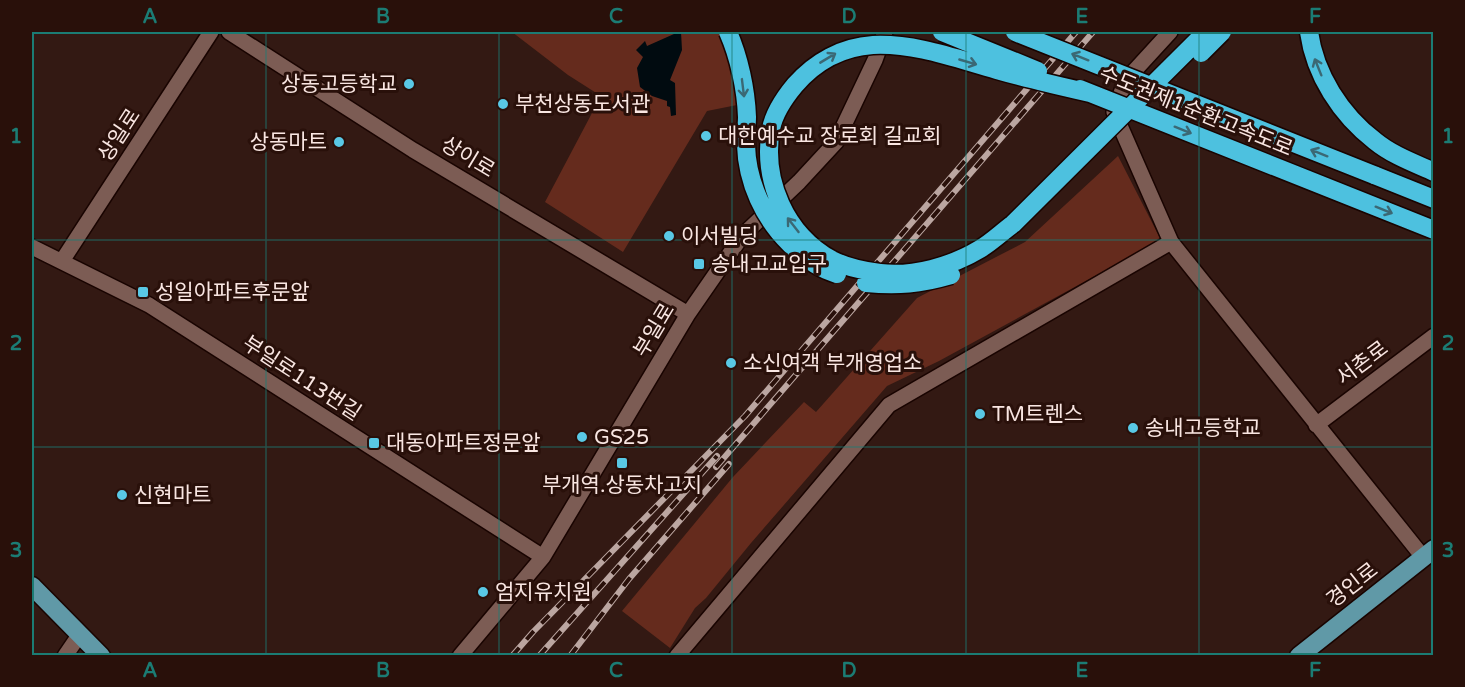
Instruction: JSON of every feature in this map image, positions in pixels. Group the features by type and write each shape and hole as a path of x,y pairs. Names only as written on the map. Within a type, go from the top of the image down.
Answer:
{"highway":[{"path":"728,32 741,75 747,116 746,146 750,172 762,206 778,232 800,254 831,272 861,282 893,286 921,284 953,275 986,258 1018,236 1222,32"},
{"name":"수도권제1순환고속도로","path":"942,32 1434,230"},
{"name":"수도권제1순환고속도로","path":"1015,32 1434,199"},
{"path":"1090,93 1001,72 911,46 872,45 834,53 806,72 785,97 771,127 769,159 774,190 784,213 796,230 811,245 832,260 856,269 882,273 911,272 946,265 980,249 1013,224 1206,32"},
{"path":"1309,32 1311,49 1321,75 1336,100 1353,121 1376,142 1398,156 1434,172"}],"main road":[{"name":"경인로","path":"1299,656 1428,553"},
{"path":"32,586 91,648"}],"street":[{"name":"상일로","path":"62,261 211,32"},
{"name":"상이로","path":"229,32 413,150 688,314"},
{"name":"부일로","path":"460,656 543,557 688,314 742,236 836,142 875,60 885,32"},
{"path":"1170,32 1126,80 1114,112 1171,242 1316,424 1428,553"},
{"path":"677,656 889,405 1171,242"},
{"name":"부일로113번길","path":"32,247 149,304 543,557"},
{"name":"서촌로","path":"1316,424 1434,336"},
{"path":"65,656 91,648 94,639 110,656"}],"shaded area":[{"path":"512,32 719,32 732,68 737,105 707,111 623,252 545,202 601,96 568,75"},
{"path":"675,32 681,32 682,50 670,80 675,83 676,115 671,116 667,101 652,96 640,87 637,68 643,57 636,50 645,41 647,46"},
{"path":"1118,156 1161,240 939,361 887,386 695,608 670,648 622,611 733,477 804,402 816,412 917,298 1025,242"}],"railway":[{"path":"512,656 745,416 1076,32"},
{"path":"716,467 1093,32"},
{"path":"539,656 717,456"},
{"path":"570,656 629,579 729,464"}],"place":[{"name":"상동고등학교","path":"409,84"},
{"name":"부천상동도서관","path":"503,104"},
{"name":"대한예수교 장로회 길교회","path":"706,136"},
{"name":"상동마트","path":"339,142"},
{"name":"이서빌딩","path":"669,236"},
{"name":"송내고교입구","path":"699,264"},
{"name":"성일아파트후문앞","path":"143,292"},
{"name":"소신여객 부개영업소","path":"731,363"},
{"name":"TM트렌스","path":"980,414"},
{"name":"송내고등학교","path":"1133,428"},
{"name":"GS25","path":"582,437"},
{"name":"대동아파트정문앞","path":"374,443"},
{"name":"부개역.상동차고지","path":"622,463"},
{"name":"신현마트","path":"122,495"},
{"name":"엄지유치원","path":"483,592"}]}
